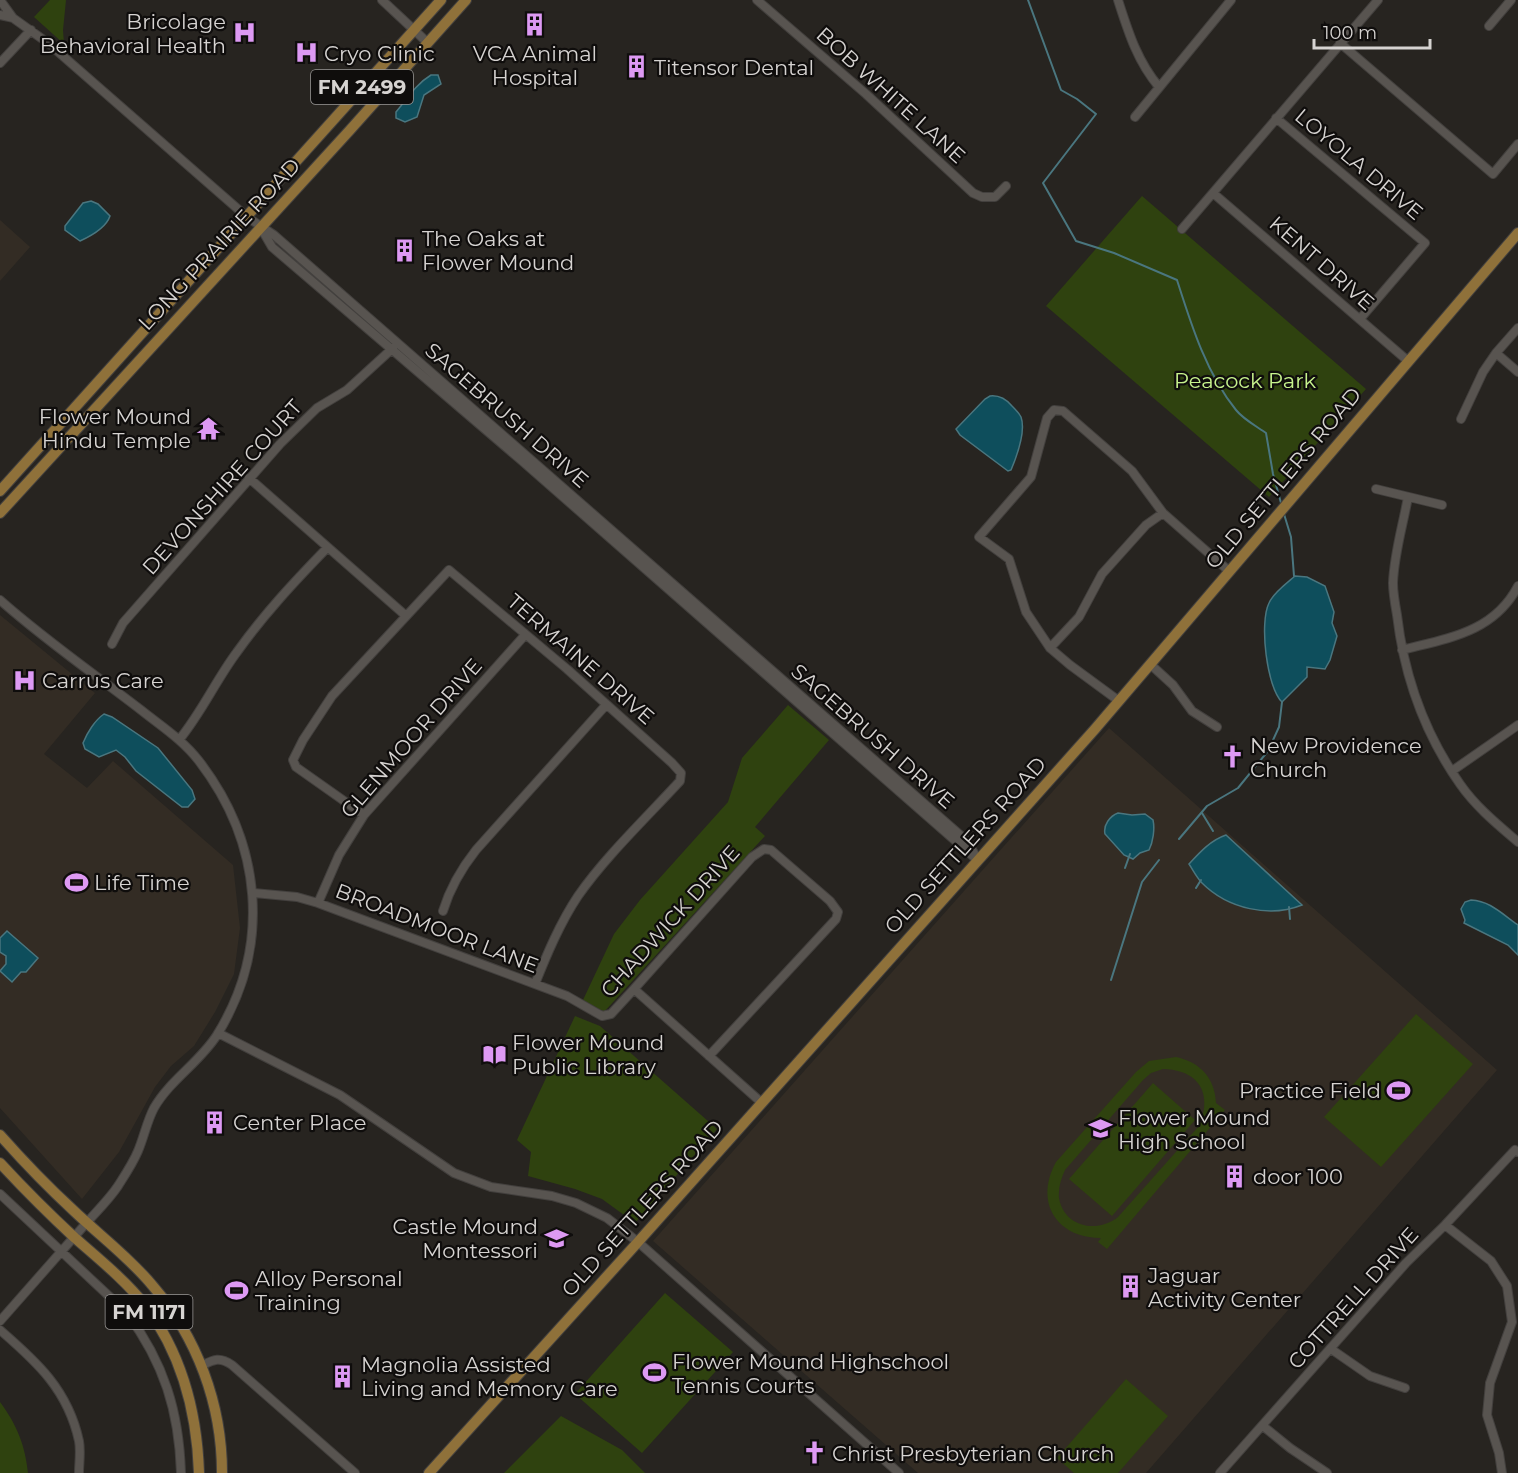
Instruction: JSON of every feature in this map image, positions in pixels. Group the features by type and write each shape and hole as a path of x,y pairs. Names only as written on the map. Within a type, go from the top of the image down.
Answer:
{"main road":[{"name":"LONG PRAIRIE ROAD","path":"0,491 441,0"},
{"name":"LONG PRAIRIE ROAD","path":"0,513 466,0"},
{"name":"OLD SETTLERS ROAD","path":"429,1473 638,1242 1119,701 1518,233"},
{"path":"101,379 111,390"},
{"name":"FM 1171","path":"0,1135 47,1185 138,1270 163,1298 188,1337 201,1366 215,1410 222,1473"},
{"name":"FM 1171","path":"0,1163 74,1237 128,1286 157,1323 180,1370 195,1419 199,1473"}],"street":[{"name":"SAGEBRUSH DRIVE","path":"0,0 13,18 48,43 247,217 275,235 744,652"},
{"path":"382,0 428,43"},
{"name":"BOB WHITE LANE","path":"757,0 866,94 973,193 982,197 995,197 1006,186"},
{"path":"1118,0 1133,45 1146,71 1159,87"},
{"path":"1135,117 1230,0"},
{"path":"1182,229 1378,0"},
{"path":"1489,26 1510,0"},
{"name":"SAGEBRUSH DRIVE","path":"0,15 13,18"},
{"path":"0,63 31,30"},
{"path":"1340,43 1493,174 1518,144"},
{"name":"LOYOLA DRIVE","path":"1276,118 1425,243 1360,319"},
{"name":"KENT DRIVE","path":"1213,192 1408,361"},
{"name":"SAGEBRUSH DRIVE","path":"260,227 272,247 967,841 978,860"},
{"path":"326,294 328,291 332,292 353,308 358,309"},
{"path":"1461,419 1483,372 1518,328"},
{"name":"DEVONSHIRE COURT","path":"112,644 123,622 249,478 305,419 317,408 347,390 398,343"},
{"path":"1496,353 1518,372"},
{"path":"1119,701 1050,648 1026,612 1009,559 979,537 1031,477 1047,418 1054,410 1063,411 1132,471 1163,513 1229,571"},
{"path":"249,478 405,615 332,696 303,740 293,760 296,766 364,815"},
{"path":"1377,489 1442,505"},
{"path":"1408,497 1394,568 1393,586 1402,650 1420,709 1431,735 1452,771 1475,803 1518,842"},
{"path":"1050,648 1078,617 1102,574 1146,525 1163,513"},
{"path":"179,740 202,711 250,633 327,548"},
{"name":"TERMAINE DRIVE","path":"405,615 448,570 606,705 681,773 680,781 594,875 577,897 551,945 535,984"},
{"path":"1402,650 1467,633 1499,612 1518,586"},
{"path":"0,600 59,650 108,684 179,740 198,759 228,806 249,866 253,893 250,953 233,1005 218,1033 155,1106 133,1162 116,1189 0,1321"},
{"name":"GLENMOOR DRIVE","path":"318,903 339,855 364,815 525,635"},
{"path":"1150,664 1173,685 1192,711 1217,727"},
{"path":"442,911 448,892 469,858 606,705"},
{"path":"1452,771 1518,725"},
{"name":"CHADWICK DRIVE","path":"602,1016 610,1014 634,989 752,856 764,849 771,850 830,901 838,912 836,919 709,1056"},
{"name":"BROADMOOR LANE","path":"253,893 297,897 318,903 535,984 581,1003 602,1016"},
{"path":"634,989 762,1103"},
{"path":"218,1033 340,1095 454,1173 491,1187 552,1196 576,1203 607,1218 638,1242 899,1473"},
{"name":"COTTRELL DRIVE","path":"1220,1473 1406,1263 1446,1225 1516,1151"},
{"path":"0,1194 127,1313 143,1334 156,1357 170,1396 181,1473"},
{"path":"1446,1225 1491,1261 1507,1286 1512,1322 1490,1383 1487,1415 1499,1454 1502,1473"},
{"path":"0,1330 37,1363 57,1387 79,1442 79,1473"},
{"path":"1331,1348 1370,1376 1406,1388"},
{"path":"201,1366 216,1358 224,1360 355,1473"},
{"path":"1263,1426 1327,1473"}],"shaded area":[{"path":"0,220 30,247 0,281"},
{"path":"0,615 95,693 44,754 87,788 113,761 233,865 240,928 234,974 215,1012 194,1046 171,1066 155,1087 119,1152 82,1199 0,1108"},
{"name":"Flower Mound High School","path":"1109,728 1497,1070 1146,1473 918,1473 653,1241"}],"green space":[{"path":"50,0 66,0 64,44 34,17"},
{"name":"Peacock Park","path":"1142,196 1366,389 1269,497 1046,306"},
{"path":"788,705 829,740 755,827 765,836 604,1012 583,1000 614,934 640,900 728,802 742,758"},
{"name":"Practice Field","path":"1416,1014 1473,1064 1381,1167 1324,1117"},
{"path":"575,1016 600,1026 717,1129 635,1223 602,1199 528,1176 531,1152 517,1140"},
{"path":"1176,1057 1199,1067 1205,1072 1213,1086 1216,1103 1225,1110 1107,1249 1098,1242 1101,1238 1072,1232 1053,1215 1047,1191 1050,1177 1056,1162 1136,1072 1149,1061","holes":["1163,1069 1175,1070 1194,1079 1200,1086 1204,1103 1199,1126 1118,1217 1110,1222 1091,1226 1074,1221 1067,1216 1059,1198 1060,1184 1065,1170 1143,1080 1151,1073"]},
{"path":"1153,1083 1195,1120 1112,1216 1069,1179"},
{"name":"Flower Mound Highschool Tennis Courts","path":"665,1293 733,1352 642,1453 575,1394"},
{"path":"1126,1379 1168,1416 1118,1473 1074,1473 1057,1458"},
{"path":"0,1402 19,1436 25,1453 28,1473 0,1473"},
{"path":"561,1416 622,1450 645,1473 504,1473"}],"water":[{"path":"431,75 438,75 441,84 424,95 417,117 405,122 396,118 396,112 408,97"},
{"path":"91,201 98,204 110,216 102,228 80,241 65,230 65,226 83,203"},
{"path":"990,396 1005,399 1021,417 1020,444 1011,470 1008,471 960,435 956,429"},
{"path":"1295,576 1307,577 1325,586 1334,612 1332,623 1337,636 1325,669 1307,667 1307,677 1282,702 1272,683 1266,655 1266,612 1271,599"},
{"path":"104,714 158,748 192,790 195,799 188,807 182,807 136,771 116,750 99,757 85,749 83,743 87,735 94,723"},
{"path":"1118,813 1145,814 1153,820 1152,843 1149,850 1133,859 1124,855 1105,834 1108,821"},
{"path":"1226,835 1302,905 1277,911 1250,909 1224,899 1202,883 1189,864 1211,843"},
{"path":"1471,900 1491,906 1518,925 1518,955 1508,945 1464,923 1461,909 1465,902"},
{"path":"7,931 38,958 26,972 21,972 12,982 0,971 6,964 6,956 0,952 0,938"}],"waterway":[{"path":"1028,0 1061,90 1096,114 1043,183 1076,241 1114,253 1177,280 1200,348 1225,396 1239,413 1266,433 1281,503"},
{"path":"1284,514 1291,537 1294,576"},
{"path":"1179,839 1207,806 1238,788 1268,751 1279,727 1282,702"},
{"path":"1202,813 1213,831"},
{"path":"1125,868 1130,854"},
{"path":"1111,980 1142,882 1159,860"},
{"path":"1196,888 1201,880"},
{"path":"1289,907 1290,919"}],"place":[{"name":"VCA Animal Hospital","path":"535,25"},
{"name":"Bricolage Behavioral Health","path":"244,33"},
{"name":"Cryo Clinic","path":"306,53"},
{"name":"Titensor Dental","path":"636,67"},
{"name":"The Oaks at Flower Mound","path":"404,250"},
{"name":"Flower Mound Hindu Temple","path":"209,428"},
{"name":"Carrus Care","path":"24,680"},
{"name":"New Providence Church","path":"1232,757"},
{"name":"Life Time","path":"76,882"},
{"name":"Flower Mound Public Library","path":"494,1054"},
{"name":"Practice Field","path":"1399,1090"},
{"name":"Center Place","path":"215,1122"},
{"name":"Flower Mound High School","path":"1100,1129"},
{"name":"door 100","path":"1235,1176"},
{"name":"Castle Mound Montessori","path":"556,1238"},
{"name":"Jaguar Activity Center","path":"1130,1287"},
{"name":"Alloy Personal Training","path":"237,1290"},
{"name":"Flower Mound Highschool Tennis Courts","path":"654,1373"},
{"name":"Magnolia Assisted Living and Memory Care","path":"343,1376"},
{"name":"Christ Presbyterian Church","path":"814,1453"}]}
